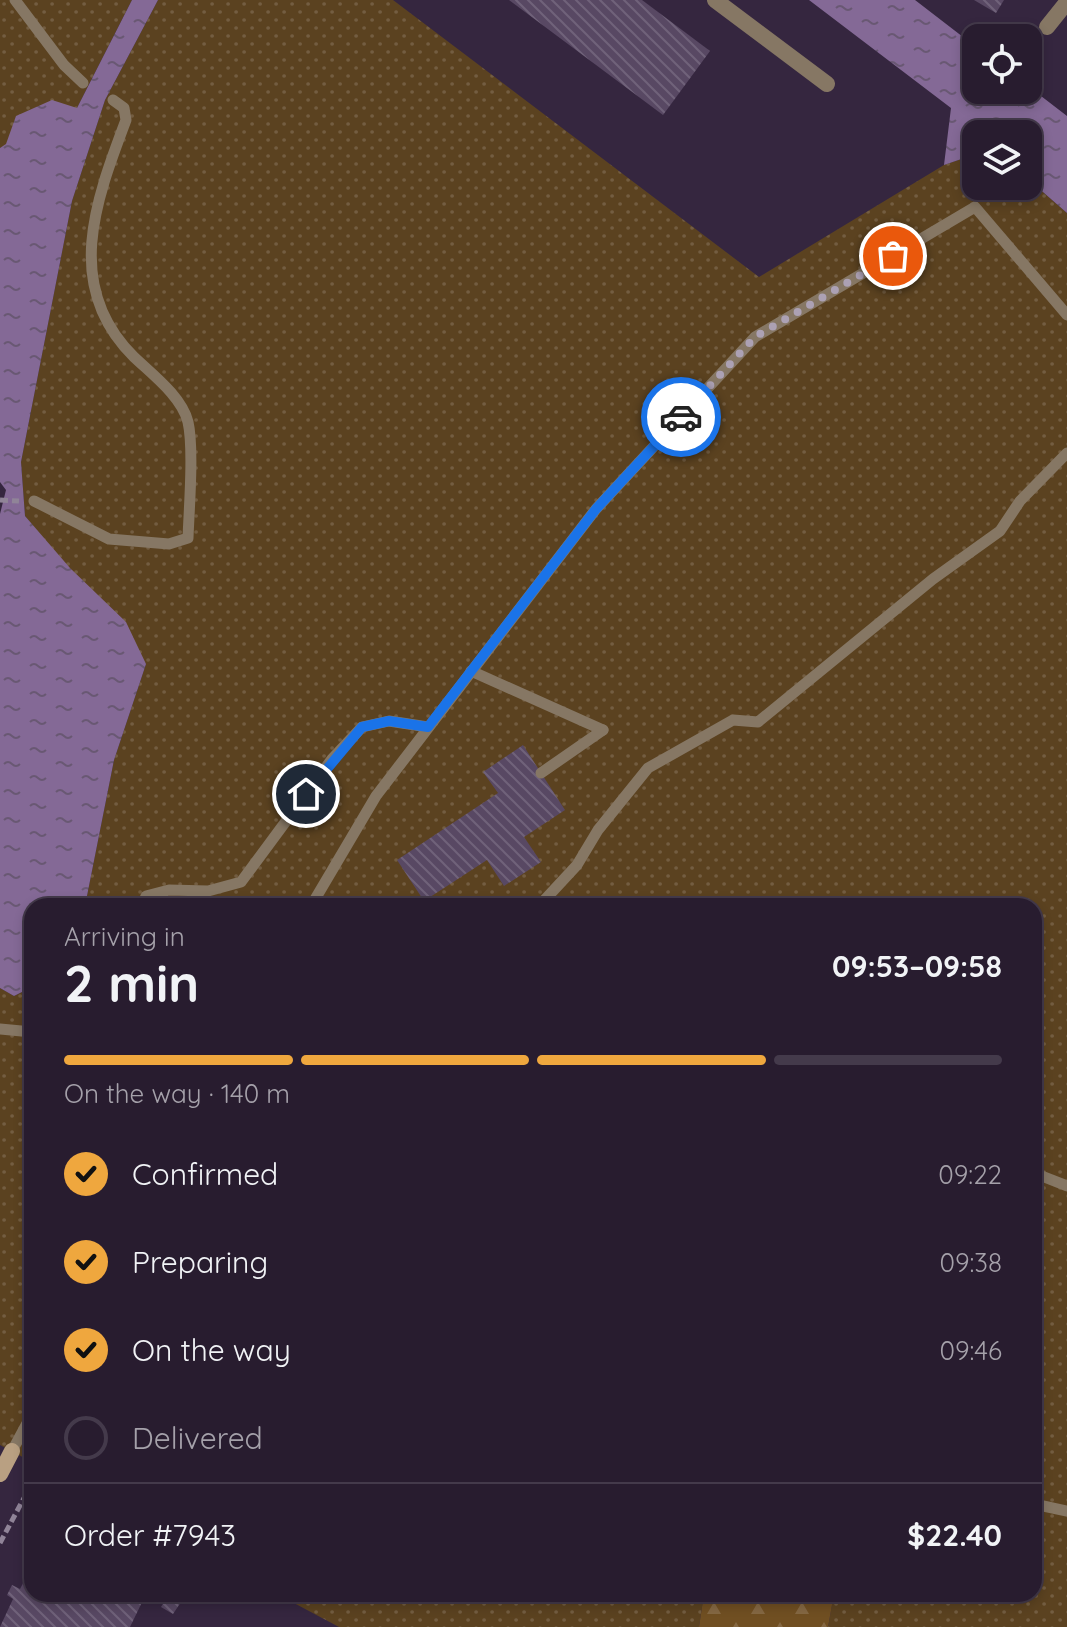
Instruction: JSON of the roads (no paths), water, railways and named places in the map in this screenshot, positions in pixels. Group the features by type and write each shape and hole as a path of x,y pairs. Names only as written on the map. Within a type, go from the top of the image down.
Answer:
{"street":[{"path":"715,0 827,84"},
{"path":"1047,27 1067,2"},
{"path":"0,1474 12,1451"}],"lane":[{"path":"15,0 44,33 64,65 83,83"},
{"path":"34,501 109,539 169,544 188,538 188,422 177,400 118,341 97,304 91,281 96,207 126,120 124,108 113,100"},
{"path":"316,898 376,796 596,509 755,337 975,207 1067,315"},
{"path":"546,898 577,865 598,830 648,768 733,720 758,722 933,579 1000,531 1020,501 1067,453"},
{"path":"471,671 603,730 541,773"},
{"path":"145,898 169,890 208,891 241,882 332,759 362,727 389,721 428,727"},
{"path":"0,1029 24,1031"},
{"path":"1042,1176 1067,1186"},
{"path":"12,1451 24,1429"},
{"path":"1042,1506 1067,1511"}],"water":[{"path":"132,0 158,0 105,100 72,201 21,462 25,516 70,568 126,622 146,664 114,760 87,898 24,898 24,991 14,996 0,988 0,514 6,490 0,482 0,148 6,144 16,116 52,100 77,108"},
{"path":"809,0 915,0 962,36 962,104 1042,104 1042,97 1067,116 1067,213 1042,191 1042,120 962,120 962,159 944,165 951,108"}]}
